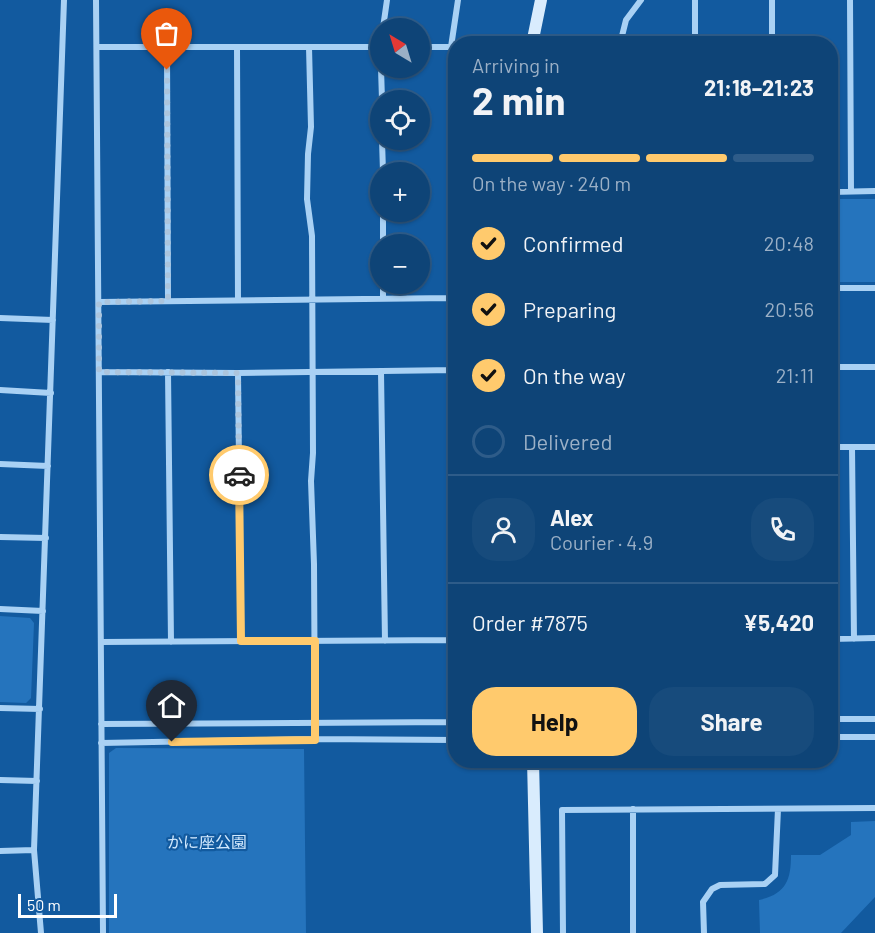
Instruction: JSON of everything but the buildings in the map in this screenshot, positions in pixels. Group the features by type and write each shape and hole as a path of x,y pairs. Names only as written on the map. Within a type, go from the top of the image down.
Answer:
{"street":[{"path":"41,933 34,850 64,0"},
{"path":"96,0 103,933"},
{"path":"384,18 387,0"},
{"path":"453,36 458,0"},
{"path":"534,36 542,0"},
{"path":"622,36 626,20 641,0"},
{"path":"695,0 695,36"},
{"path":"772,0 772,36"},
{"path":"850,0 851,191"},
{"path":"97,47 370,46"},
{"path":"167,47 168,301"},
{"path":"237,47 238,300"},
{"path":"309,47 311,127 307,199 312,236 313,453 311,481 315,740"},
{"path":"430,47 448,47"},
{"path":"838,192 875,191"},
{"path":"838,288 875,288"},
{"path":"383,294 383,299"},
{"path":"99,302 448,298"},
{"path":"0,318 53,320"},
{"path":"838,367 875,367"},
{"path":"99,372 448,370"},
{"path":"168,372 171,642"},
{"path":"381,372 385,641"},
{"path":"238,373 241,641"},
{"path":"0,390 51,393"},
{"path":"838,447 875,447"},
{"path":"852,447 854,639"},
{"path":"0,464 48,466"},
{"path":"0,537 46,538"},
{"path":"0,609 43,610"},
{"path":"838,639 875,638"},
{"path":"101,642 448,640"},
{"path":"0,708 40,710"},
{"path":"838,719 875,719"},
{"path":"101,724 448,722"},
{"path":"838,737 875,737"},
{"path":"101,743 448,740"},
{"path":"533,768 537,933"},
{"path":"0,780 37,781"},
{"path":"563,933 562,810 875,808"},
{"path":"633,809 633,933"},
{"path":"704,933 703,902 712,889 720,885 765,884 775,875 778,809"},
{"path":"0,851 34,850"}],"green space":[{"path":"838,199 875,199 875,282 838,282"},
{"path":"0,616 30,618 34,623 31,698 26,703 0,702"},
{"name":"かに座公園","path":"116,748 304,749 306,933 109,933 109,753"},
{"path":"875,821 875,897 841,933 760,933 759,900 775,894 785,885 790,872 791,855 820,855 851,835 851,822"}],"way so far":[{"path":"167,70 168,301 99,302 99,372 238,373 239,475"}],"route":[{"path":"172,742 315,740 315,641 241,641 239,475"}]}
